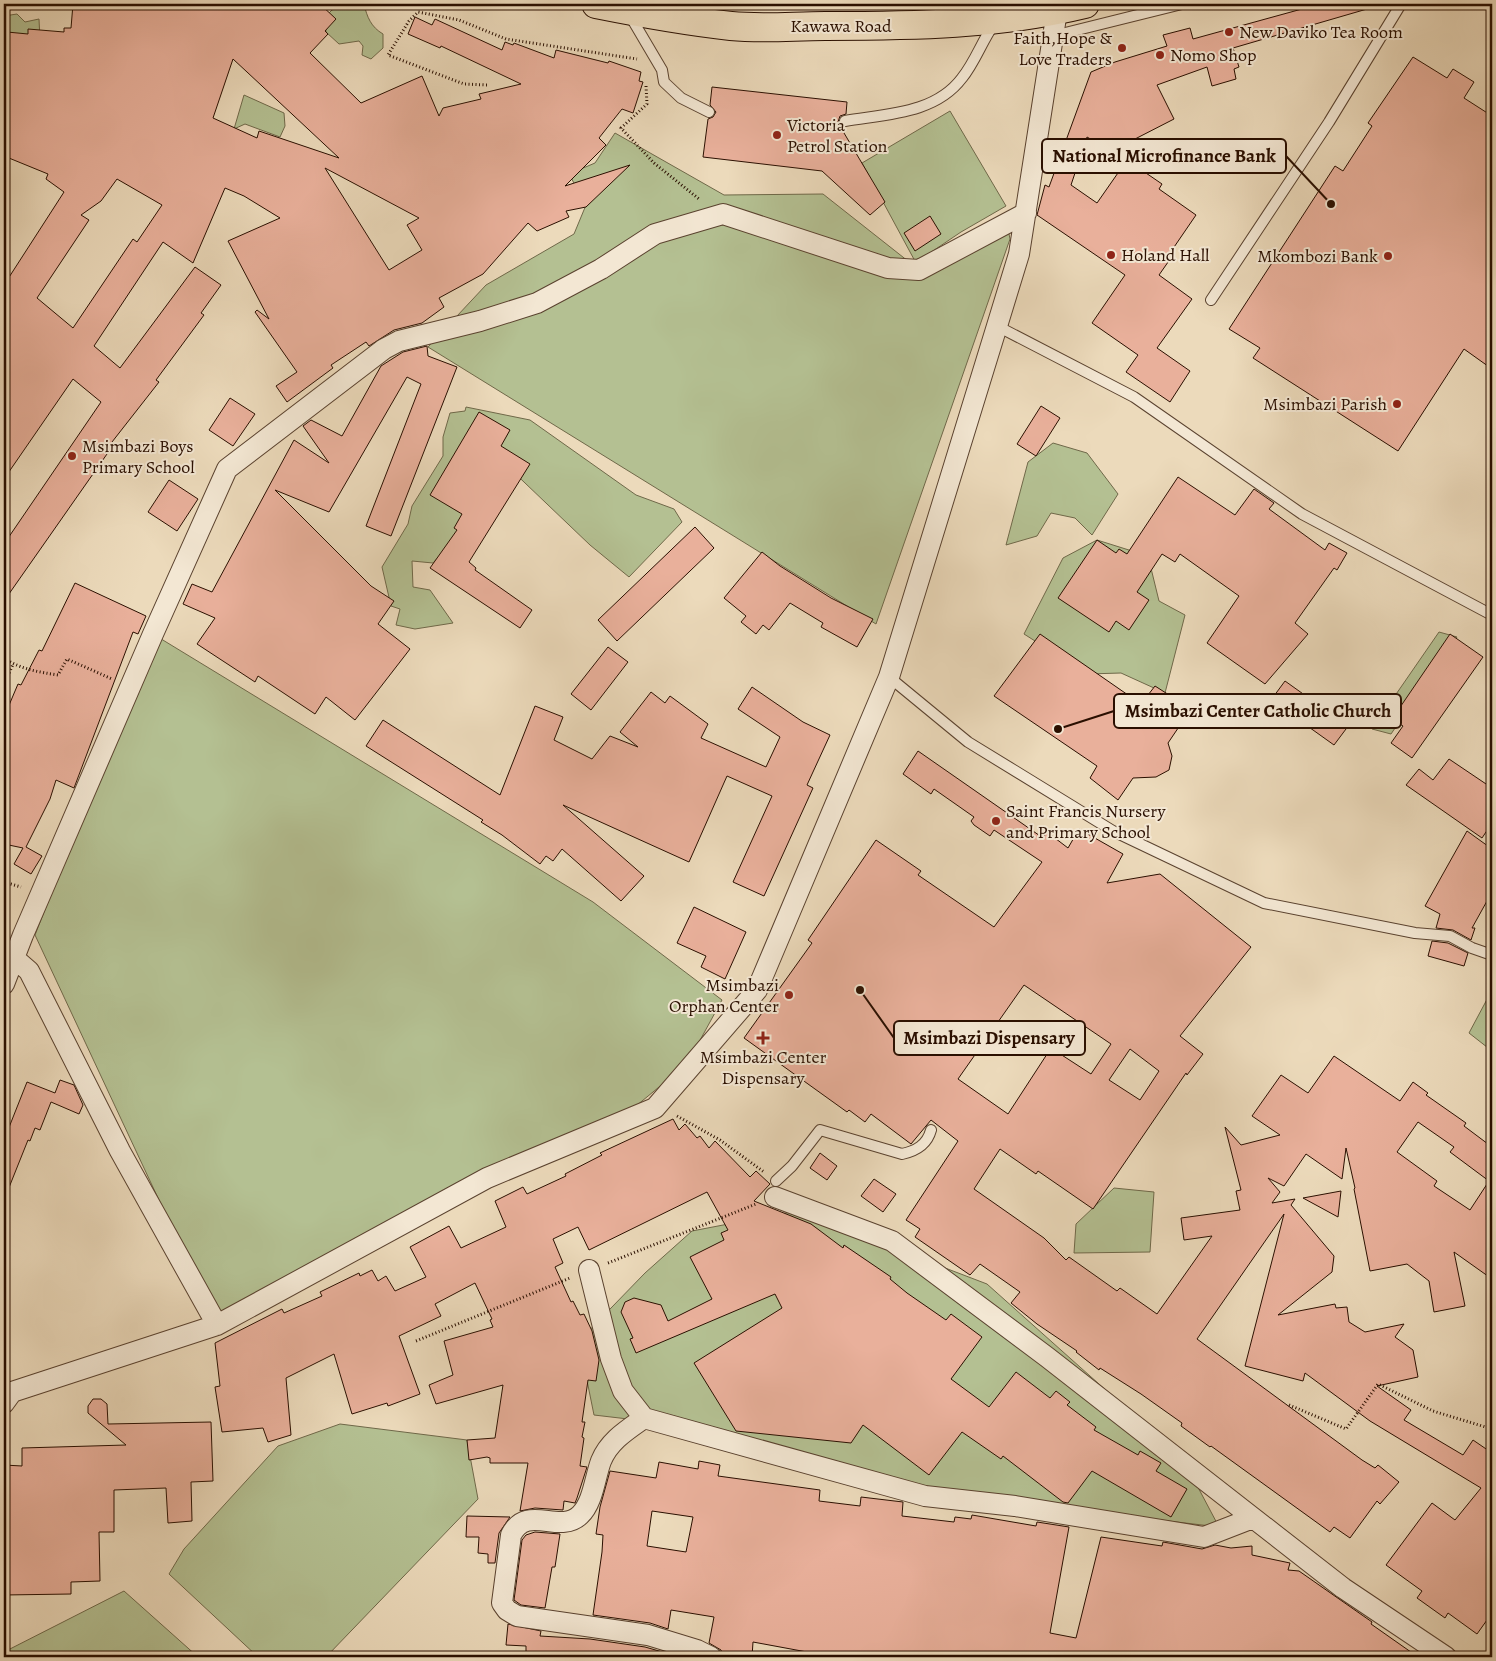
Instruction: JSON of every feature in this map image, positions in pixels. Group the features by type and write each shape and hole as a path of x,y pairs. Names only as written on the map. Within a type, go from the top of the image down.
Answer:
{"main road":[{"name":"Kawawa Road","path":"596,4 671,18 733,26 907,26 997,20 1055,24 1085,4"}],"street":[{"path":"4,1403 12,1392 217,1325 488,1178 656,1108 757,990 889,677 1020,254 1055,24"},
{"path":"4,984 126,696 227,469 332,387 391,345 480,321 537,303 601,269 655,234 723,214 888,268 919,270 1026,213"},
{"path":"14,958 29,971 120,1152 217,1325"},
{"path":"776,1189 892,1241 1048,1357 1344,1588 1446,1657"},
{"path":"589,1270 611,1359 620,1383 631,1404 644,1418 925,1496 1015,1506 1204,1537 1253,1518"},
{"path":"644,1418 615,1440 607,1450 589,1499 580,1515 564,1522 524,1521 515,1527 511,1535 502,1603 507,1610 517,1616 648,1635 697,1650 711,1657"}],"lane":[{"path":"1055,24 1182,4"},
{"path":"1211,300 1329,122 1401,4"},
{"path":"626,10 662,70 664,82 681,98 709,112"},
{"path":"845,122 916,109 934,102 962,78 997,20"},
{"path":"997,326 1134,397 1302,514 1492,616"},
{"path":"889,677 968,742 1113,832 1264,903 1415,933 1450,936 1472,948 1492,955"},
{"path":"776,1189 820,1130 902,1154 916,1151 929,1138 932,1130"}],"path":[{"path":"487,85 464,84 388,54 409,21 418,12 460,20 506,39 645,60"},
{"path":"646,78 647,104 621,128 654,163 690,193 723,214"},
{"path":"4,658 12,664 34,671 58,675 67,659 118,682 126,696"},
{"path":"4,686 12,664"},
{"path":"416,1342 776,1189 720,1140 679,1116 656,1108"},
{"path":"1289,1405 1346,1428 1378,1384 1433,1411 1492,1429"}],"green space":[{"path":"339,4 364,4 370,21 383,34 383,48 371,59 362,55 363,46 359,41 339,44 326,32 325,17 332,10 341,6"},
{"path":"17,14 25,22 39,19 40,40 12,41 5,46 4,51 4,16"},
{"path":"244,95 284,113 285,126 280,137 245,124 234,129"},
{"path":"950,111 1006,206 961,232 921,259 1005,214 1010,239 876,624 428,347 486,285 574,234 586,205 569,174 595,163 615,133 724,195 823,194 913,265 916,263 862,163"},
{"path":"466,407 530,420 636,495 674,509 682,522 629,577 590,545 503,462 472,519 433,563 412,561 413,587 430,590 453,623 415,629 396,625 400,609 391,606 382,567 408,524 412,506 443,456 443,437 450,413 465,411"},
{"path":"1053,443 1087,453 1118,494 1092,535 1075,518 1051,513 1037,536 1006,545 1028,462"},
{"path":"1097,540 1148,556 1159,601 1185,615 1165,693 1121,673 1087,674 1024,634 1063,558"},
{"path":"1439,632 1457,637 1391,734 1372,729"},
{"path":"153,634 593,902 722,1000 687,1064 625,1115 216,1322 35,935"},
{"path":"1492,990 1492,1051 1469,1033"},
{"path":"1114,1188 1154,1192 1150,1252 1074,1253 1076,1224"},
{"path":"796,1211 987,1284 1183,1459 1219,1527 847,1483 696,1427 594,1415 579,1341 645,1273 692,1231"},
{"path":"340,1424 467,1440 478,1499 326,1657 258,1657 169,1574 184,1549 278,1446"},
{"path":"124,1591 198,1657 4,1657 4,1652"}],"building":[{"path":"73,4 320,4 336,19 325,31 328,34 310,53 361,103 422,76 439,116 443,108 481,99 479,94 521,84 441,46 440,48 408,34 415,17 432,25 435,19 502,50 505,42 513,45 514,43 554,58 556,50 608,63 609,61 641,72 639,81 643,82 633,113 622,109 599,138 606,145 565,186 630,165 586,207 566,211 569,217 537,231 528,223 483,274 439,298 444,307 422,323 394,330 369,346 366,342 331,365 333,368 287,402 276,386 297,372 255,312 257,310 269,319 228,241 280,218 244,196 225,188 193,263 163,242 94,346 120,368 195,267 221,285 201,313 204,315 156,380 159,382 112,442 114,444 4,601 4,544 101,402 73,379 4,479 4,285 64,192 46,179 48,174 4,156 4,48 6,49 7,32 28,34 28,29 64,32 64,28 71,28","holes":["233,59 247,72 339,158 259,131 257,138 213,118","325,168 419,218 407,225 422,250 389,270","117,179 162,205 137,242 133,239 73,328 37,298 89,220 81,215 101,201"]},
{"path":"1320,4 1366,4 1367,9 1233,48 1239,67 1234,69 1236,79 1212,86 1207,67 1157,85 1174,119 1135,139 1124,158 1087,137 1071,185 1097,203 1127,160 1162,184 1159,189 1196,215 1170,253 1173,255 1159,275 1192,299 1157,348 1190,371 1170,402 1126,372 1138,355 1092,323 1125,275 1037,215 1045,185 1049,187 1091,72 1115,62 1167,46 1163,35 1190,28 1193,39"},
{"path":"1413,57 1447,78 1453,69 1474,82 1464,98 1492,116 1492,369 1464,349 1398,451 1253,358 1260,348 1229,329 1335,166 1343,171 1372,126 1368,123"},
{"path":"712,87 847,102 846,114 840,116 838,122 845,128 844,133 885,202 870,215 822,171 703,157 708,119 713,117 716,112 710,105"},
{"path":"930,216 941,234 915,251 904,233"},
{"path":"427,346 428,356 457,367 391,536 366,526 421,384 407,377 329,512 275,490 371,586 394,601 378,624 410,649 355,720 326,697 315,714 258,676 255,682 197,644 215,618 183,604 192,584 212,592 294,440 329,463 303,426 311,420 342,436 381,366 403,352"},
{"path":"230,398 255,414 233,446 209,430"},
{"path":"1041,406 1060,418 1036,456 1017,444"},
{"path":"479,412 510,430 501,446 530,464 469,562 476,568 475,570 532,610 520,628 430,568 457,530 454,528 462,514 430,495"},
{"path":"1178,477 1235,515 1254,489 1274,503 1269,509 1325,550 1329,543 1347,553 1337,570 1334,568 1295,623 1308,634 1265,684 1207,643 1239,596 1180,554 1175,562 1162,554 1137,592 1149,600 1129,630 1116,621 1109,632 1058,598 1097,540 1116,553 1119,549 1127,554"},
{"path":"169,480 198,499 177,531 148,512"},
{"path":"695,527 714,548 617,641 598,620"},
{"path":"762,552 780,566 831,598 873,619 857,647 821,627 823,623 790,603 769,630 763,625 756,634 741,622 746,616 724,598"},
{"path":"75,583 146,616 138,634 133,632 74,788 56,780 50,799 26,847 42,856 31,874 14,864 23,848 4,844 4,717 18,684 21,685 39,650 42,651"},
{"path":"1040,634 1141,704 1155,686 1191,709 1168,743 1172,756 1169,770 1156,777 1133,778 1118,800 1090,778 1097,766 994,696"},
{"path":"1450,634 1483,657 1412,758 1391,743 1403,726 1392,719"},
{"path":"608,647 628,662 591,710 571,694"},
{"path":"1285,681 1320,706 1318,709 1346,729 1334,745 1271,700"},
{"path":"752,687 803,722 830,735 807,785 813,788 764,896 733,882 772,796 727,776 689,862 563,805 644,876 621,901 562,849 553,861 546,856 540,864 502,835 481,822 483,820 366,746 383,720 500,795 535,706 563,717 554,740 592,759 610,736 638,747 620,732 651,692 665,703 670,696 708,724 701,738 766,767 780,737 738,709"},
{"path":"918,751 1043,838 1047,832 1068,848 1079,829 1123,854 1107,883 1160,874 1251,947 1180,1036 1203,1054 1187,1075 1186,1073 1093,1209 1038,1171 1036,1174 1000,1149 974,1189 1044,1238 1066,1260 1069,1257 1117,1291 1120,1288 1157,1314 1212,1236 1184,1240 1181,1218 1240,1210 1236,1191 1241,1190 1225,1127 1241,1145 1280,1135 1252,1116 1281,1075 1308,1093 1334,1056 1400,1101 1413,1082 1428,1093 1426,1095 1466,1123 1464,1126 1492,1147 1492,1279 1454,1252 1465,1306 1434,1312 1429,1281 1407,1264 1370,1271 1346,1148 1342,1179 1306,1154 1284,1186 1268,1178 1280,1192 1272,1203 1295,1199 1291,1205 1334,1256 1332,1272 1278,1315 1335,1304 1336,1308 1347,1307 1349,1322 1365,1332 1404,1324 1395,1337 1413,1350 1418,1377 1377,1386 1411,1410 1404,1420 1463,1455 1473,1440 1492,1453 1492,1613 1477,1634 1448,1613 1445,1618 1417,1598 1422,1591 1386,1565 1432,1503 1455,1520 1481,1488 1370,1421 1305,1373 1303,1381 1245,1366 1284,1214 1197,1339 1362,1460 1375,1468 1378,1465 1399,1482 1380,1504 1377,1501 1350,1538 1334,1527 1330,1532 1181,1426 1182,1423 1141,1394 1100,1368 1099,1370 1077,1351 1037,1324 1011,1303 1020,1292 980,1264 970,1275 915,1237 920,1229 906,1220 958,1141 931,1120 911,1144 871,1114 865,1122 849,1110 847,1112 744,1038 812,943 808,940 876,840 921,871 918,875 994,927 1042,862 994,830 990,836 974,825 971,821 974,817 934,789 931,794 903,774","holes":["1024,985 1111,1044 1091,1074 1051,1048 1008,1114 958,1079","1130,1049 1159,1071 1140,1100 1109,1080","1418,1122 1454,1147 1450,1152 1489,1181 1470,1210 1434,1186 1437,1181 1397,1152"]},
{"path":"1449,759 1492,788 1492,823 1482,838 1406,785 1419,769 1433,780"},
{"path":"1467,831 1492,849 1492,892 1472,928 1475,928 1471,940 1453,930 1436,928 1440,914 1425,906"},
{"path":"694,907 746,932 725,979 701,967 706,956 677,943"},
{"path":"1432,941 1448,943 1468,953 1464,966 1428,956"},
{"path":"60,1080 74,1085 83,1105 79,1114 51,1102 40,1130 35,1128 30,1141 28,1140 4,1200 4,1140 27,1082 55,1093"},
{"path":"673,1119 679,1130 685,1124 697,1138 700,1136 709,1148 715,1141 750,1177 756,1171 770,1184 754,1201 811,1224 843,1248 844,1245 891,1277 890,1279 907,1293 946,1320 951,1314 982,1337 951,1379 989,1407 1016,1372 1050,1398 1056,1391 1070,1402 1067,1405 1096,1427 1094,1430 1138,1455 1140,1451 1161,1463 1156,1471 1187,1489 1171,1517 1092,1471 1068,1503 1063,1502 1003,1456 1001,1459 962,1432 929,1475 863,1425 851,1443 736,1431 694,1363 782,1308 775,1294 636,1353 630,1339 633,1338 621,1312 625,1302 634,1298 661,1305 668,1321 712,1299 690,1257 724,1240 721,1233 728,1230 707,1192 589,1250 578,1227 553,1239 563,1263 555,1267 571,1302 573,1301 580,1315 584,1314 592,1331 599,1360 596,1381 588,1380 582,1422 585,1422 580,1466 587,1467 575,1503 564,1501 563,1510 535,1508 520,1511 528,1463 490,1463 490,1458 487,1457 469,1460 467,1440 495,1438 503,1385 436,1404 429,1385 453,1375 444,1341 493,1327 490,1320 492,1319 475,1283 435,1304 441,1316 399,1336 420,1394 388,1406 387,1403 352,1414 334,1354 286,1378 291,1435 268,1442 263,1428 222,1432 215,1387 220,1386 215,1343 282,1309 284,1313 322,1296 320,1292 359,1273 360,1276 372,1270 378,1281 386,1276 395,1291 426,1277 410,1247 449,1226 461,1248 506,1227 495,1201 523,1187 527,1194 566,1176 565,1174 602,1155 600,1153"},
{"path":"820,1153 837,1166 827,1180 810,1168"},
{"path":"874,1179 896,1194 883,1212 861,1196"},
{"path":"1341,1191 1338,1217 1303,1198"},
{"path":"93,1399 101,1399 107,1404 108,1424 211,1422 213,1481 191,1482 192,1521 168,1523 166,1488 114,1490 114,1532 99,1532 100,1581 71,1582 71,1594 4,1595 4,1465 22,1466 22,1448 126,1445 88,1413 88,1406"},
{"path":"699,1461 720,1465 718,1476 820,1490 819,1501 860,1506 861,1497 903,1502 902,1516 954,1522 955,1517 971,1519 972,1515 1036,1526 1037,1522 1069,1527 1050,1633 1076,1638 1101,1537 1162,1546 1163,1542 1202,1549 1215,1545 1231,1548 1252,1546 1252,1555 1290,1563 1288,1570 1299,1571 1418,1657 834,1657 753,1642 752,1657 723,1657 721,1650 709,1643 714,1617 671,1610 668,1629 650,1623 593,1615 603,1535 596,1534 600,1507 610,1471 656,1478 659,1462 698,1469","holes":["652,1511 693,1517 686,1552 647,1546"]},
{"path":"467,1516 510,1517 499,1533 495,1563 488,1563 488,1554 478,1553 479,1537 466,1537"},
{"path":"535,1532 560,1534 555,1567 552,1567 545,1608 521,1605 514,1600 522,1540 526,1535"},
{"path":"508,1624 541,1631 540,1636 590,1639 645,1647 666,1653 665,1657 526,1657 526,1646 506,1645"}],"place":[{"name":"New Daviko Tea Room","path":"1229,32"},
{"name":"Faith,Hope & Love Traders","path":"1122,48"},
{"name":"Nomo Shop","path":"1160,55"},
{"name":"Victoria Petrol Station","path":"777,135"},
{"name":"National Microfinance Bank","path":"1331,204"},
{"name":"Holand Hall","path":"1111,255"},
{"name":"Mkombozi Bank","path":"1388,256"},
{"name":"Msimbazi Parish","path":"1397,404"},
{"name":"Msimbazi Boys Primary School","path":"72,456"},
{"name":"Msimbazi Center Catholic Church","path":"1058,729"},
{"name":"Saint Francis Nursery and Primary School","path":"996,821"},
{"name":"Msimbazi Dispensary","path":"860,990"},
{"name":"Msimbazi Orphan Center","path":"789,995"},
{"name":"Msimbazi Center Dispensary","path":"763,1038"}]}
